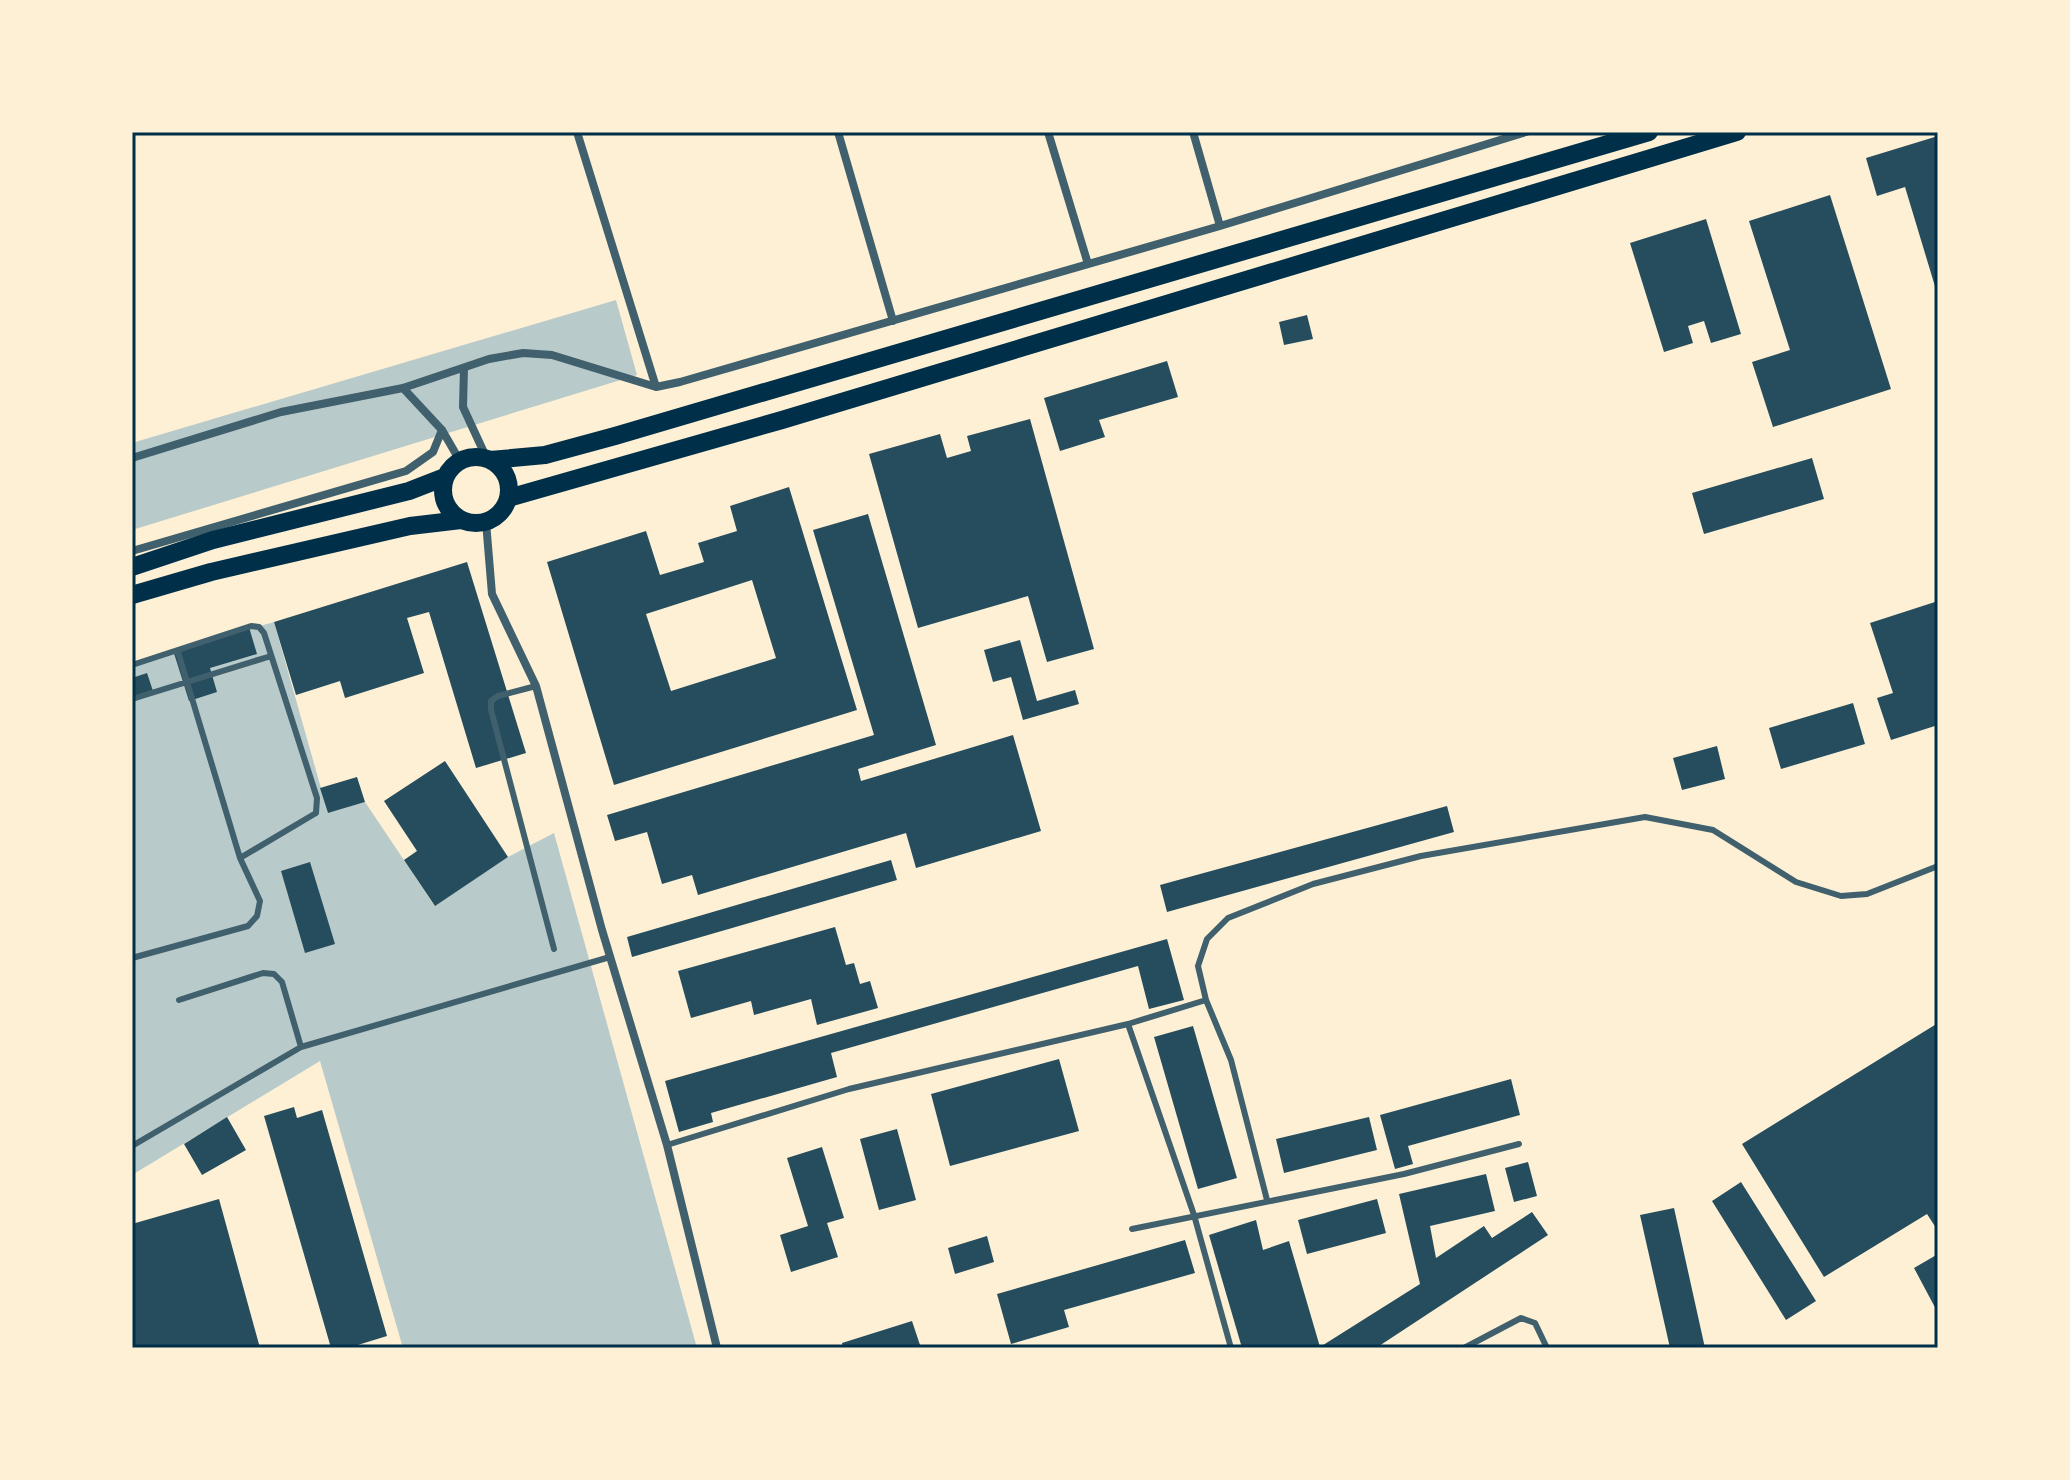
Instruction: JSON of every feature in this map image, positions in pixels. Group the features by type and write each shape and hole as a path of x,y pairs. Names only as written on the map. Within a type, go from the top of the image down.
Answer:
{"main road":[{"path":"132,567 213,540 409,491 445,477 460,461 545,455 615,436 1649,132"},
{"path":"508,498 782,420 1737,132"},
{"path":"132,595 211,572 410,526 461,520 486,522 504,508 508,498 506,476 489,460"},
{"path":"445,477 443,497 461,520"}],"street":[{"path":"577,132 656,387"},
{"path":"838,132 893,321"},
{"path":"1048,132 1088,264"},
{"path":"1193,132 1220,226"},
{"path":"132,458 281,412 403,388 523,353 552,355 656,387 1220,226 1526,132"},
{"path":"464,368 463,407 489,460"},
{"path":"403,388 442,430 460,461"},
{"path":"132,551 406,471 433,452 442,430"},
{"path":"486,522 492,594 536,686 610,957 667,1145 717,1348"}],"lane":[{"path":"132,665 251,626 259,627 317,798 316,813 240,858"},
{"path":"132,958 248,926 257,916 260,901 240,858 178,652"},
{"path":"132,699 271,656"},
{"path":"536,686 498,696 491,701 491,710 554,949"},
{"path":"1267,1200 1231,1060 1206,1000 1198,966 1207,939 1228,918 1313,884 1421,856 1645,817 1713,830 1796,882 1841,896 1867,894 1938,866"},
{"path":"132,1146 301,1047 610,957"},
{"path":"179,1000 263,973 274,974 282,982 301,1047"},
{"path":"667,1145 849,1089 1128,1024 1206,1000"},
{"path":"1128,1024 1194,1215 1231,1348"},
{"path":"1132,1229 1404,1174 1519,1144"},
{"path":"1464,1348 1521,1318 1535,1323 1547,1348"}],"shaded area":[{"path":"616,300 637,375 132,530 132,443"},
{"path":"274,622 328,813 365,802 434,905 508,857 554,833 697,1348 403,1348 320,1061 132,1175 132,662"}],"building":[{"path":"1938,136 1937,293 1905,187 1877,196 1866,158"},
{"path":"1830,195 1891,389 1773,427 1752,362 1790,350 1749,221"},
{"path":"1706,219 1741,334 1711,343 1704,321 1688,326 1693,343 1664,352 1630,243"},
{"path":"1307,315 1313,339 1284,345 1279,322"},
{"path":"1167,361 1178,397 1099,420 1105,437 1060,451 1044,398"},
{"path":"1030,419 1094,649 1047,662 1028,596 918,628 869,454 940,434 947,458 971,451 967,436"},
{"path":"1812,458 1824,499 1704,534 1692,493"},
{"path":"789,487 857,710 614,785 547,562 646,531 660,575 704,562 698,543 737,531 730,506","holes":["752,580 776,658 671,691 646,614"]},
{"path":"868,514 936,745 858,769 861,781 1013,735 1041,831 916,868 906,833 698,895 692,875 662,884 647,832 615,841 607,815 874,735 813,530"},
{"path":"467,562 526,753 476,768 429,612 407,618 424,673 345,698 340,681 296,695 274,622"},
{"path":"1938,601 1938,725 1891,740 1877,698 1893,693 1870,623"},
{"path":"249,627 257,654 210,668 217,692 189,701 173,650"},
{"path":"1020,640 1037,701 1075,690 1079,704 1023,720 1011,677 993,682 984,650"},
{"path":"147,673 154,694 132,702 132,678"},
{"path":"1853,703 1865,744 1781,769 1769,728"},
{"path":"1717,746 1725,779 1682,790 1673,758"},
{"path":"445,761 508,857 435,906 404,860 417,851 384,801"},
{"path":"357,777 365,802 328,813 320,788"},
{"path":"1447,806 1454,832 1167,912 1160,885"},
{"path":"891,860 897,880 632,957 627,937"},
{"path":"310,862 335,944 305,953 281,871"},
{"path":"835,927 846,965 854,963 860,984 870,981 878,1008 817,1025 811,999 754,1015 751,1001 691,1018 678,971"},
{"path":"1167,939 1184,1000 1149,1009 1138,966 831,1053 837,1077 711,1113 713,1122 679,1132 665,1081"},
{"path":"1938,1023 1938,1231 1927,1214 1824,1277 1742,1144"},
{"path":"1193,1026 1237,1178 1198,1189 1154,1037"},
{"path":"1059,1059 1079,1131 950,1166 931,1094"},
{"path":"1511,1079 1520,1115 1408,1146 1413,1164 1395,1169 1380,1115"},
{"path":"294,1107 297,1118 322,1110 387,1336 348,1348 331,1348 264,1116"},
{"path":"227,1117 246,1150 202,1175 184,1144"},
{"path":"1369,1117 1377,1150 1284,1173 1276,1139"},
{"path":"897,1129 916,1200 879,1210 860,1139"},
{"path":"822,1147 844,1218 827,1223 838,1257 791,1272 780,1235 808,1226 787,1158"},
{"path":"1528,1162 1537,1196 1514,1202 1505,1168"},
{"path":"1486,1174 1495,1211 1430,1226 1436,1258 1484,1226 1492,1238 1532,1212 1548,1235 1376,1348 1242,1348 1209,1235 1256,1220 1263,1250 1289,1241 1320,1347 1420,1284 1399,1194"},
{"path":"1741,1182 1816,1301 1786,1320 1712,1201"},
{"path":"219,1199 260,1348 132,1348 132,1224"},
{"path":"1377,1199 1386,1233 1307,1254 1298,1220"},
{"path":"1674,1208 1705,1348 1670,1348 1640,1215"},
{"path":"987,1236 994,1262 955,1274 948,1248"},
{"path":"1185,1240 1195,1273 1064,1310 1069,1327 1011,1344 997,1294"},
{"path":"1938,1254 1938,1313 1914,1268"},
{"path":"912,1321 921,1348 843,1348 842,1343"}]}
